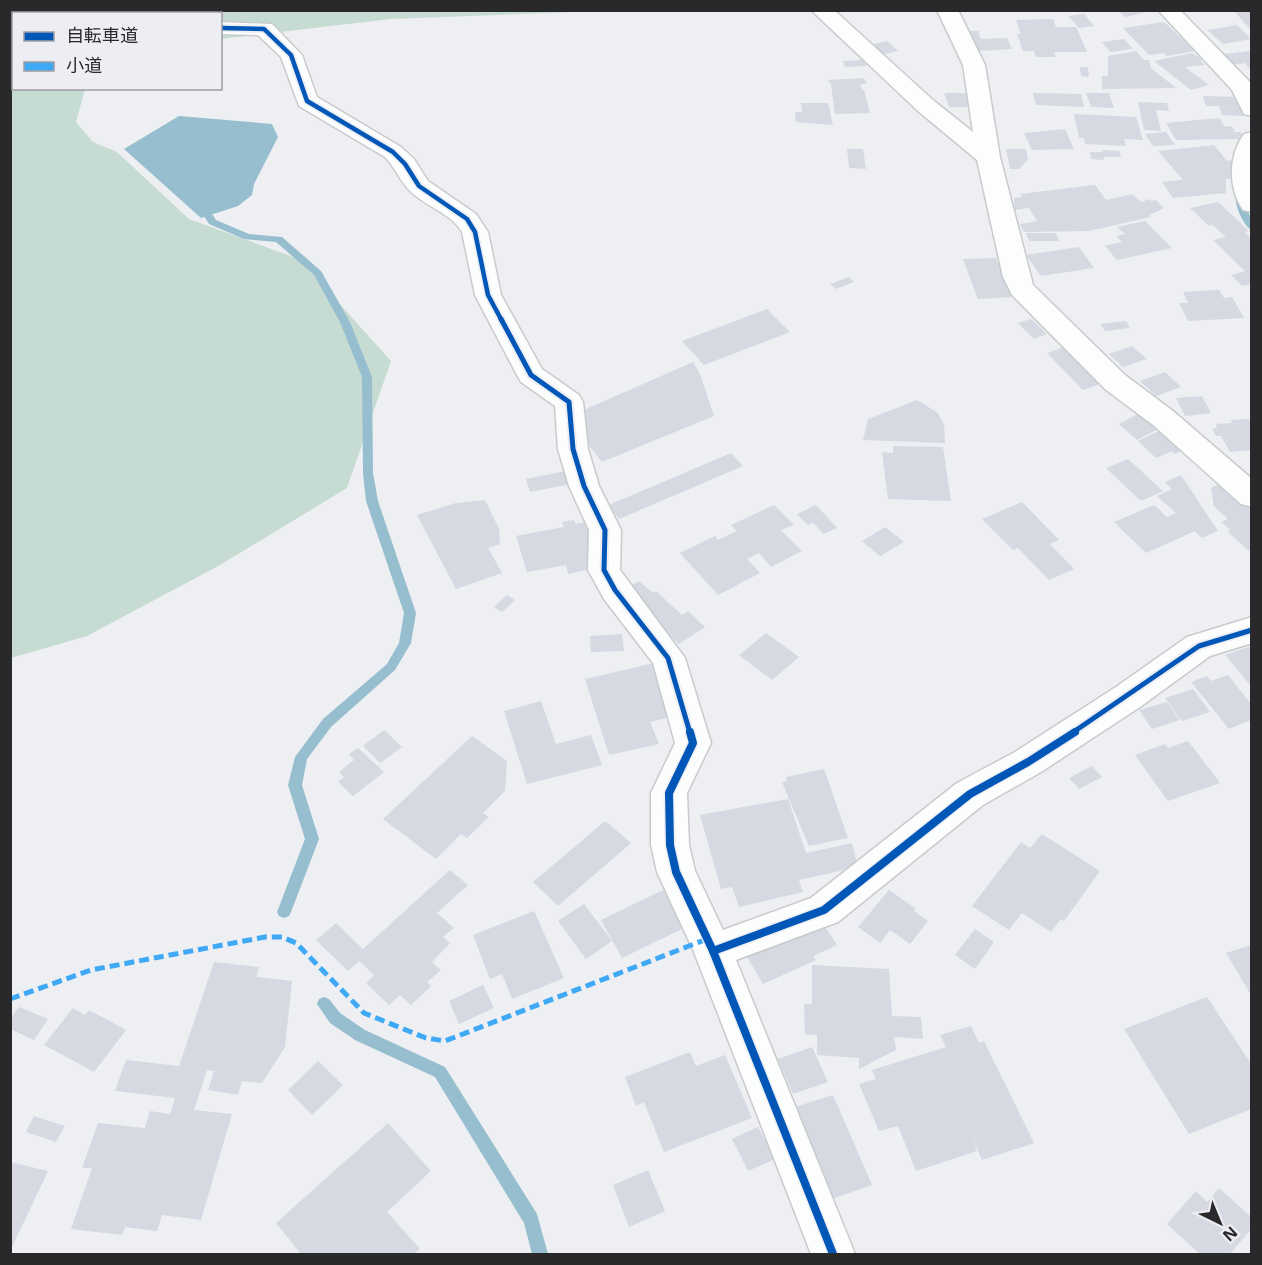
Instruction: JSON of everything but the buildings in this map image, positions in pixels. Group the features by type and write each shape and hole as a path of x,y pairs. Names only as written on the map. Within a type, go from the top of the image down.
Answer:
{"street":[{"path":"821,10 926,106 988,157"},
{"path":"946,10 974,65 988,157 1016,277 1021,289 1115,382 1163,418 1251,496"},
{"path":"1168,10 1240,85 1248,96 1251,109"},
{"path":"222,27 264,29 291,55 307,101 393,152 405,164 419,186 467,219 475,232 488,295 531,375 569,402 573,448 584,486 605,530 604,570 615,590 668,658 693,743 669,793 670,845 676,872 713,951 833,1254"},
{"path":"1251,139 1242,171 1251,205"},
{"path":"713,951 824,910 970,795 1028,762 1128,697 1199,646 1251,630"}],"green space":[{"path":"11,11 601,11 391,19 222,39 222,12 12,12 12,90 85,90 76,122 93,142 117,152 189,219 299,259 391,361 347,488 220,565 87,636 11,658"}],"water":[{"path":"179,116 272,124 278,137 254,184 252,195 238,206 201,218 124,149"}],"waterway":[{"path":"1239,192 1240,205 1252,228"},
{"path":"207,213 212,222 247,237 279,239 318,273 345,322 367,377 368,473 372,501 410,613 405,643 391,667 327,723 301,757 295,785 312,839 284,912"},
{"path":"324,1004 335,1018 360,1035 440,1072 531,1220 540,1254"}],"marked path":[{"path":"10,999 91,970 265,937 282,937 296,943 364,1013 426,1038 445,1041 707,939"}],"cycle path":[{"path":"222,28 264,29 291,55 307,101 393,152 405,164 419,186 467,219 475,232 488,295 531,375 569,402 573,449 584,486 605,530 604,570 615,590 668,658 693,743 669,793 670,845 676,872 713,951 833,1254"},
{"path":"713,951 824,910 970,794 1028,762 1128,697 1199,646 1252,630"}]}
